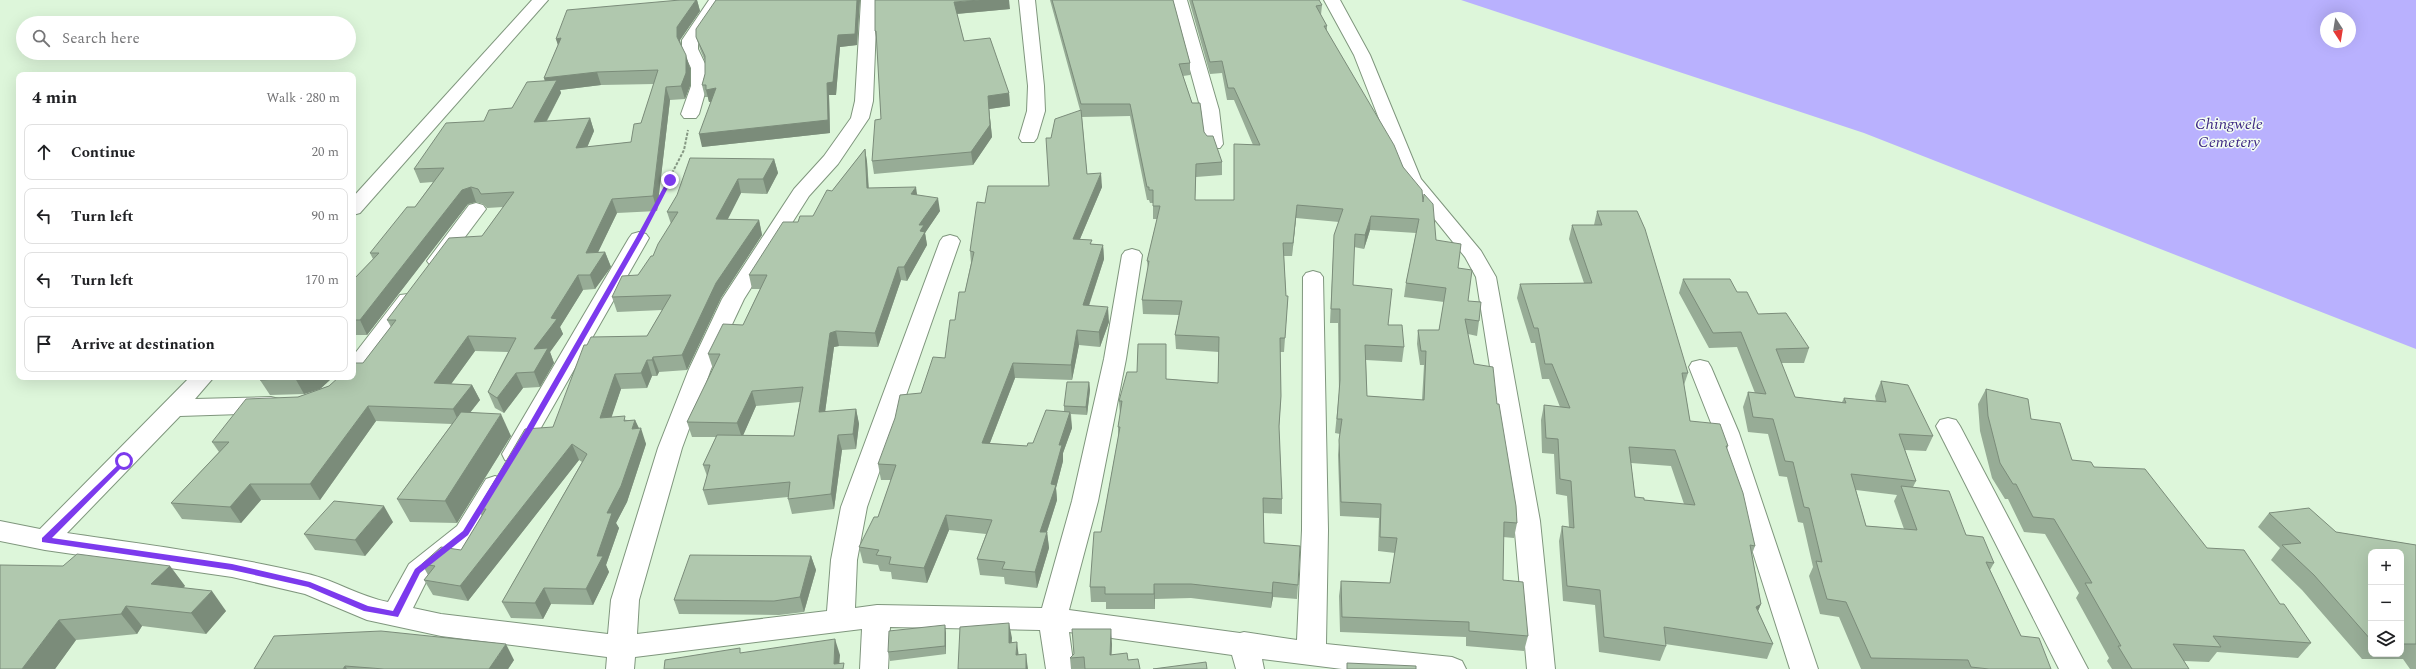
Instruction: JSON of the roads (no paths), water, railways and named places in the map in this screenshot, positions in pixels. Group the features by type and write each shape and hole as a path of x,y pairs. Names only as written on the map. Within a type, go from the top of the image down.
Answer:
{"street":[{"path":"356,206 540,0"},
{"path":"690,114 699,86 699,68 690,49 690,40 717,0"},
{"path":"621,658 627,592 670,448 700,369 733,299 801,193 831,160 860,118 864,101 869,0"},
{"path":"1027,0 1036,86 1036,111 1028,138"},
{"path":"1179,0 1210,110 1214,144"},
{"path":"1332,0 1362,55 1412,180 1474,255 1486,277 1526,503 1537,601 1541,669"},
{"path":"356,368 476,209"},
{"path":"395,615 418,571 466,533 529,429 639,238"},
{"path":"840,620 844,560 854,507 950,241"},
{"path":"1060,669 1053,619 1085,501 1115,359 1132,255"},
{"path":"1311,654 1315,530 1313,276"},
{"path":"1700,367 1727,433 1804,669"},
{"path":"45,540 175,408 199,380"},
{"path":"175,408 290,404"},
{"path":"1948,426 2074,669"},
{"path":"0,531 45,540 232,567 310,585 367,609 441,625 621,658 840,620 877,616 1053,619 1247,656 1311,654 1420,668 1452,669"},
{"path":"874,669 877,616"}],"park label":[{"name":"Chingwele Cemetery","path":"2229,133"}]}
